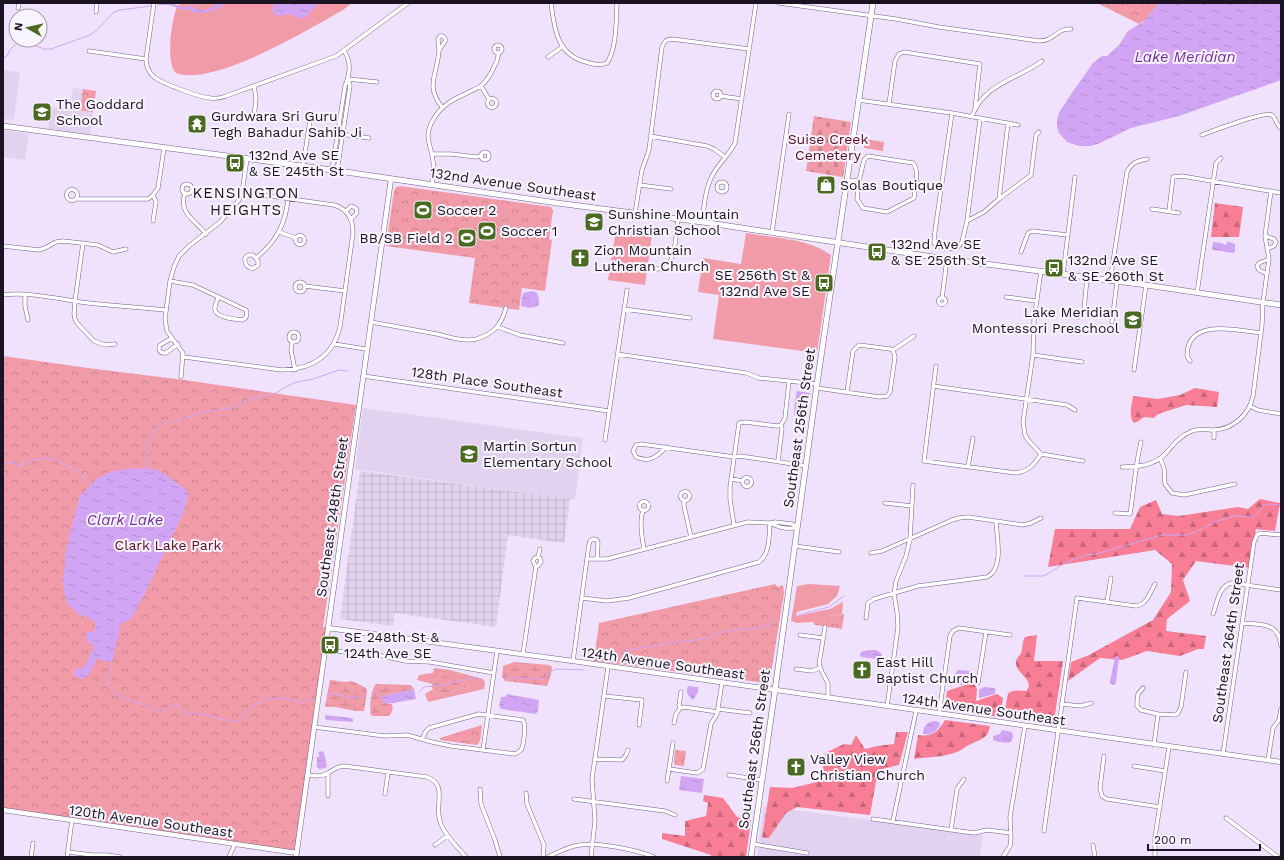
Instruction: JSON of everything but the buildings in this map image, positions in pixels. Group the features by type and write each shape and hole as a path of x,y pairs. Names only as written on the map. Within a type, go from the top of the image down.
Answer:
{"main road":[{"name":"Southeast 256th Street","path":"751,857 776,690 817,386 873,3"},
{"name":"132nd Avenue Southeast","path":"3,126 303,166 557,203 772,232 948,259 1281,305"}],"street":[{"path":"18,8 19,3"},
{"path":"96,12 97,3"},
{"path":"154,3 146,59 149,72 156,78 204,97 218,98 336,56 408,3"},
{"path":"551,3 556,34 562,47 581,61 598,65 607,63 612,52 616,30 617,3"},
{"path":"702,222 709,182 716,169 735,143 756,3"},
{"path":"779,3 1039,41 1048,40 1062,29 1071,29"},
{"path":"635,213 642,170 648,155 662,47 665,42 672,39 749,49"},
{"path":"548,58 562,47"},
{"path":"439,50 433,91 436,99 442,107"},
{"path":"89,51 146,59"},
{"path":"335,171 345,86 348,79 349,61 344,51"},
{"path":"889,104 895,61 901,53 904,52 980,64 976,108"},
{"path":"432,185 434,168 428,142 429,129 433,120 442,107 449,102 481,86 490,76 499,57 498,53"},
{"path":"972,116 976,108 997,85 1033,68 1042,61"},
{"path":"348,79 377,82"},
{"path":"254,86 256,98 254,118"},
{"path":"481,86 490,99"},
{"path":"721,96 742,99"},
{"path":"858,100 972,116 980,119 1018,125"},
{"path":"952,113 934,243 937,246 951,249 957,248 962,242 967,221 980,119"},
{"path":"772,232 789,114"},
{"path":"1202,135 1257,116 1268,114 1274,117 1278,126 1281,128"},
{"path":"303,166 310,120"},
{"path":"999,199 1008,123"},
{"path":"967,221 984,212 1030,175 1036,135 1039,132"},
{"path":"340,134 369,138"},
{"path":"650,136 706,146 714,149 725,157"},
{"path":"77,199 143,199 151,197 158,188 164,148"},
{"path":"432,154 445,153 481,156"},
{"path":"868,156 913,163 915,166 916,173 914,198 887,212 863,208 857,199 858,188 864,160 868,156"},
{"path":"1197,293 1216,163 1221,158"},
{"path":"181,377 184,357 182,349 172,338 166,326 165,319 170,281 174,267 179,256 189,246 220,222 239,200 242,192 247,159"},
{"path":"1110,281 1127,172 1132,164 1138,160 1147,159"},
{"path":"1169,211 1173,177 1182,176 1281,193"},
{"path":"1063,274 1075,177"},
{"name":"Southeast 248th Street","path":"296,855 391,179"},
{"path":"847,180 859,181"},
{"path":"709,182 718,184"},
{"path":"640,185 671,189"},
{"path":"846,186 858,188"},
{"path":"1122,467 1136,467 1152,463 1164,456 1174,443 1182,436 1192,431 1224,429 1236,423 1250,406 1261,333 1263,302 1269,259 1265,236 1271,191"},
{"path":"184,357 282,370 295,370 310,365 320,359 334,344 338,336 353,233 353,226 346,211 334,205 242,192"},
{"path":"185,194 183,205 185,212 206,234"},
{"path":"153,195 156,202 153,221"},
{"path":"256,258 266,249 279,232 287,208 288,198"},
{"path":"346,211 351,206 356,208 357,213 350,217"},
{"path":"1152,209 1179,213"},
{"path":"648,268 665,268 672,258 678,219"},
{"path":"1021,252 1028,233 1032,231 1068,235"},
{"path":"279,232 296,238"},
{"path":"1265,236 1274,239 1276,242 1274,246 1267,249"},
{"path":"3,246 36,250 42,249 59,241 100,246 112,252 126,250"},
{"path":"84,243 75,301 75,319 94,341 101,344 115,344"},
{"path":"942,298 948,259"},
{"path":"1267,274 1259,270 1258,266 1259,263 1269,259"},
{"path":"1040,271 1036,301 1033,355 1023,422 1025,435 1033,447 1041,454 1083,461"},
{"path":"1078,317 1084,310 1087,278"},
{"path":"170,281 193,285 246,310 246,317 242,320 216,313 215,309 218,298"},
{"path":"1112,322 1116,282"},
{"path":"305,286 345,291"},
{"path":"1134,370 1146,286"},
{"path":"605,440 627,290"},
{"path":"3,295 15,293 114,306 165,310"},
{"path":"25,294 25,306 28,320"},
{"path":"1006,296 1036,301"},
{"path":"371,322 472,340 484,336 498,327 506,308"},
{"path":"624,309 690,318"},
{"path":"498,327 520,335 563,343"},
{"path":"1190,361 1187,356 1191,339 1205,330 1211,328 1222,328 1261,333"},
{"path":"847,392 853,351 856,346 861,345 893,350 914,336"},
{"path":"172,338 160,345 160,351 166,353 178,344"},
{"path":"292,342 291,350 295,370"},
{"path":"334,344 366,349"},
{"path":"617,354 746,372 759,378 789,381 880,397 886,396 890,392 895,357 893,350"},
{"path":"1033,355 1082,362"},
{"path":"936,366 924,461 1016,473 1030,469 1041,454"},
{"name":"128th Place Southeast","path":"363,376 609,411"},
{"path":"778,461 782,429 781,425 785,418 789,381"},
{"path":"933,386 1067,405 1076,410"},
{"path":"1250,406 1258,410 1281,414"},
{"path":"734,525 730,499 731,479 739,423 745,422 776,426 781,425"},
{"path":"1214,430 1214,438"},
{"path":"968,467 973,438"},
{"path":"1115,513 1130,514 1136,459 1141,442"},
{"path":"666,447 660,455 651,460 638,458 635,456 633,451 634,446 638,444 666,447 734,457 740,456 806,466"},
{"path":"1160,458 1164,468 1164,484 1172,493 1184,495 1235,484"},
{"path":"731,479 743,481"},
{"path":"887,707 898,627 894,594 896,582 906,556 910,539 913,485"},
{"path":"684,501 691,537"},
{"path":"885,503 912,506"},
{"path":"643,510 641,515 641,529 644,549"},
{"path":"871,553 882,551 959,518 979,518 996,522 1023,525 1041,518"},
{"path":"587,559 607,559 748,522 770,523 775,526 792,529 797,527"},
{"path":"866,618 869,601 918,586 992,574 997,567 998,559 996,522"},
{"path":"582,598 607,601 629,598 754,564 762,560 767,546 770,523"},
{"name":"Southeast 264th Street","path":"1223,754 1254,542 1257,535 1263,532 1281,535"},
{"path":"572,661 589,544 593,539 597,540 598,543 597,559"},
{"path":"795,546 839,552"},
{"path":"522,654 536,566 534,561 535,558 538,557 540,549"},
{"path":"1107,602 1111,578"},
{"path":"1213,614 1225,585 1232,583 1281,590"},
{"path":"1044,831 1077,598 1140,606 1143,604 1155,584"},
{"path":"1242,623 1272,628 1279,635 1281,646"},
{"path":"825,627 819,662 820,668 828,684 828,698"},
{"name":"124th Avenue Southeast","path":"328,628 572,661 1281,762"},
{"path":"939,714 950,636 955,630 960,628 1010,635"},
{"path":"978,683 986,632"},
{"path":"800,635 823,638"},
{"path":"333,651 373,654 405,661 430,662 494,673"},
{"path":"483,750 497,651"},
{"path":"591,857 595,821 592,779 608,667"},
{"path":"796,669 812,671 820,668"},
{"path":"1143,688 1138,694 1137,706 1141,710 1158,714 1172,715 1178,713 1186,672"},
{"path":"669,769 697,772 702,770 711,724 718,710 722,683"},
{"path":"674,723 676,714 680,708 681,692"},
{"path":"604,696 642,700 639,725"},
{"path":"1061,704 1081,706 1092,703"},
{"path":"680,708 684,707 750,713"},
{"path":"1268,760 1272,728 1279,720 1281,709"},
{"path":"893,821 916,711"},
{"path":"314,727 385,736 408,736 451,746 515,754 521,749 525,722 523,720 479,714 429,728 426,730 422,739"},
{"path":"1154,745 1158,714"},
{"path":"1003,857 1010,846 1010,816 1025,726"},
{"path":"667,782 673,743"},
{"path":"1155,857 1155,837 1168,747"},
{"path":"596,758 618,761 622,760 628,750"},
{"path":"1104,756 1100,788 1102,796 1107,799 1160,807"},
{"path":"308,775 318,776 328,773 337,766 344,766 427,777 432,779 437,783 439,788 438,814 440,824 447,836 466,857"},
{"path":"1134,766 1165,771"},
{"path":"328,773 328,796"},
{"path":"385,794 388,773"},
{"path":"729,776 762,780"},
{"path":"951,830 957,789 964,779"},
{"path":"480,789 481,804 500,857"},
{"path":"526,793 527,804 544,845 543,857"},
{"path":"574,799 666,811 675,815"},
{"name":"120th Avenue Southeast","path":"3,810 235,844 296,855"},
{"path":"1226,818 1278,857"},
{"path":"873,819 974,833 987,830 1011,833"},
{"path":"67,857 72,820"},
{"path":"435,845 447,836"},
{"path":"31,857 33,843"},
{"path":"229,857 235,844"},
{"path":"753,844 806,853"},
{"path":"548,857 574,846 593,845 639,852 654,857"},
{"path":"1092,845 1095,857"},
{"path":"68,852 120,857"},
{"path":"638,857 639,852"}],"shaded area":[{"path":"3,70 20,72 14,120 3,119"},
{"path":"73,88 96,91 90,135 48,129 51,107 70,109"},
{"name":"The Goddard School","path":"36,104 49,106 47,119 34,118"},
{"path":"3,130 29,134 25,160 3,157"},
{"name":"Martin Sortun Elementary School","path":"363,408 583,438 575,500 355,469"},
{"path":"360,471 570,499 564,543 508,535 496,627 395,613 393,626 340,619"},
{"path":"764,806 983,835 980,857 757,857"}],"green space":[{"path":"182,3 352,3 343,10 308,30 261,54 213,72 193,75 176,73 171,62 170,44 173,19 178,6"},
{"path":"1096,3 1158,4 1146,19 1139,24"},
{"path":"83,89 96,91 93,112 80,110"},
{"name":"Suise Creek Cemetery","path":"814,116 851,122 843,177 806,171"},
{"path":"865,139 884,142 883,151 864,148"},
{"path":"400,186 551,207 553,210 549,239 552,240 545,291 522,288 519,310 469,303 475,258 386,246 394,191 396,187"},
{"path":"1215,203 1243,207 1239,237 1211,237"},
{"path":"616,230 652,235 645,285 608,280"},
{"path":"746,233 801,242 822,249 831,255 817,353 713,339 719,295 698,292 703,258 741,264"},
{"name":"Clark Lake Park","path":"3,356 356,405 323,627 328,628 297,853 3,810"},
{"path":"1195,388 1219,392 1217,407 1186,405 1158,414 1154,418 1144,417 1134,423 1132,420 1131,410 1133,396 1158,399 1180,395"},
{"path":"1260,499 1280,503 1275,531 1256,529 1250,568 1196,561 1183,580 1190,601 1167,619 1166,631 1206,636 1204,649 1198,649 1180,656 1147,651 1122,660 1100,658 1068,681 1071,662 1087,656 1153,620 1171,592 1172,564 1155,550 1048,567 1055,529 1130,529 1140,507 1156,500 1162,514 1179,516 1238,507 1248,509"},
{"path":"775,584 778,587 783,585 784,593 769,682 765,683 594,661 599,623"},
{"path":"809,584 840,586 837,596 828,604 797,612 796,616 830,609 843,602 842,614 822,617 813,622 797,623 791,621 797,586"},
{"path":"844,614 842,629 815,625 813,622 822,617"},
{"path":"1037,635 1034,661 1063,661 1054,721 1049,724 1007,718 1005,717 1004,713 1008,694 1014,691 1026,691 1028,687 1029,684 1017,668 1016,661 1021,653 1025,637"},
{"path":"514,662 549,665 552,667 547,686 505,681 502,677 503,666"},
{"path":"434,668 450,670 483,679 485,683 484,689 428,702 425,694 433,689 437,695 471,687 441,676 433,684 417,680 419,675 433,673"},
{"path":"441,676 464,677 471,687 437,695 431,686"},
{"path":"330,680 344,682 352,681 366,688 367,692 364,711 326,707"},
{"path":"973,681 977,689 976,701 997,694 1003,698 1000,717 947,709 945,705 947,691"},
{"path":"376,684 411,685 414,689 383,696 387,704 392,704 393,709 391,713 389,716 373,716 370,712 370,703 374,686"},
{"path":"945,720 990,726 988,734 984,738 957,752 941,756 914,759 918,735 934,733 940,728"},
{"path":"482,725 480,741 477,745 440,740 440,738"},
{"path":"896,732 908,732 899,765 878,770 870,815 797,807 786,813 769,838 762,838 770,787 792,788 821,781 825,753 844,744 851,745 856,735 865,749 894,744"},
{"path":"675,750 686,751 684,766 675,765"},
{"path":"704,795 723,798 737,817 751,820 746,857 711,857 711,855 662,839 662,833 685,836 685,821 706,816 708,803 703,801"}],"water":[{"path":"165,3 171,3 183,7 191,6 203,10 220,3 228,3 209,12 195,13 190,9 184,10 169,5 164,5"},
{"path":"274,3 319,3 307,16 302,19 290,14 276,16 272,10"},
{"name":"Lake Meridian","path":"1159,3 1281,3 1281,80 1179,116 1131,128 1098,144 1091,146 1079,146 1067,142 1059,133 1057,120 1059,113 1067,100 1093,63 1102,56 1107,56 1119,45 1128,31 1143,22"},
{"path":"1213,242 1222,243 1225,245 1228,242 1235,244 1235,252 1213,250"},
{"path":"532,291 536,292 538,295 538,306 530,308 521,306 523,293"},
{"path":"797,391 810,393 806,418 794,415"},
{"name":"Clark Lake","path":"147,468 158,470 189,493 184,511 131,619 121,624 113,658 110,662 97,659 88,676 83,679 74,676 73,672 77,668 84,668 94,647 91,643 87,642 86,632 93,632 96,627 94,621 85,616 79,615 67,603 63,584 66,550 80,495 98,478 109,472"},
{"path":"876,650 882,655 878,659 861,657 861,652"},
{"path":"1116,656 1119,658 1116,682 1113,685 1110,681"},
{"path":"958,670 973,671 974,675 972,680 961,685 955,685 954,677"},
{"path":"688,686 698,687 698,692 693,700 688,694"},
{"path":"984,687 995,688 995,694 979,698 979,690"},
{"path":"414,689 416,699 387,704 382,700 383,696"},
{"path":"507,694 539,700 538,711 536,714 501,709 499,706 501,697 505,697"},
{"path":"325,715 351,718 353,719 353,722 326,720"},
{"path":"929,722 939,722 940,725 937,729 931,734 923,734 926,725"},
{"path":"1002,730 1012,732 1013,737 1011,742 1004,743 993,740 993,736 1000,734"},
{"path":"323,751 327,766 319,769 317,767 317,757 320,756 318,753 319,752"},
{"path":"681,776 704,779 702,793 679,790"}],"waterway":[{"path":"157,5 164,4"},
{"path":"3,58 7,56 10,50 17,43 25,42 44,49 51,49 90,35 97,30 114,12 151,6"},
{"path":"147,468 146,441 154,431 165,423 174,422 200,413 232,408 250,399 274,394 293,383 313,379 339,370 348,371"},
{"path":"3,464 13,463 21,465 33,460 47,458 56,460 80,473 91,483"},
{"path":"1024,576 1044,576 1067,562 1086,555 1096,554 1162,535 1187,535 1217,521 1234,516 1253,517 1264,505 1281,505"},
{"path":"798,615 829,607 844,596"},
{"path":"605,659 626,650 705,639 719,633 733,630 759,628 770,625 774,622"},
{"path":"111,660 111,669 107,682 115,694 160,713 170,706 177,705 188,713 238,721 242,720 251,707 268,699 280,698 303,702 314,699"},
{"path":"502,677 541,679 556,669 584,670"},
{"path":"419,692 424,687 442,685 478,677"},
{"path":"373,692 382,697"},
{"path":"327,695 334,694 354,698 365,696"}],"place":[{"name":"The Goddard School","path":"42,112"},
{"name":"Gurdwara Sri Guru Tegh Bahadur Sahib Ji","path":"197,124"},
{"name":"132nd Ave SE & SE 245th St","path":"235,163"},
{"name":"Solas Boutique","path":"826,185"},
{"name":"Soccer 2","path":"423,210"},
{"name":"Sunshine Mountain Christian School","path":"594,222"},
{"name":"Soccer 1","path":"487,231"},
{"name":"BB/SB Field 2","path":"467,238"},
{"name":"132nd Ave SE & SE 256th St","path":"877,252"},
{"name":"Zion Mountain Lutheran Church","path":"580,258"},
{"name":"132nd Ave SE & SE 260th St","path":"1054,268"},
{"name":"SE 256th St & 132nd Ave SE","path":"824,283"},
{"name":"Lake Meridian Montessori Preschool","path":"1133,320"},
{"name":"Martin Sortun Elementary School","path":"469,454"},
{"name":"SE 248th St & 124th Ave SE","path":"330,645"},
{"name":"East Hill Baptist Church","path":"862,670"},
{"name":"Valley View Christian Church","path":"796,767"}],"district":[{"name":"KENSINGTON HEIGHTS","path":"246,202"}]}
